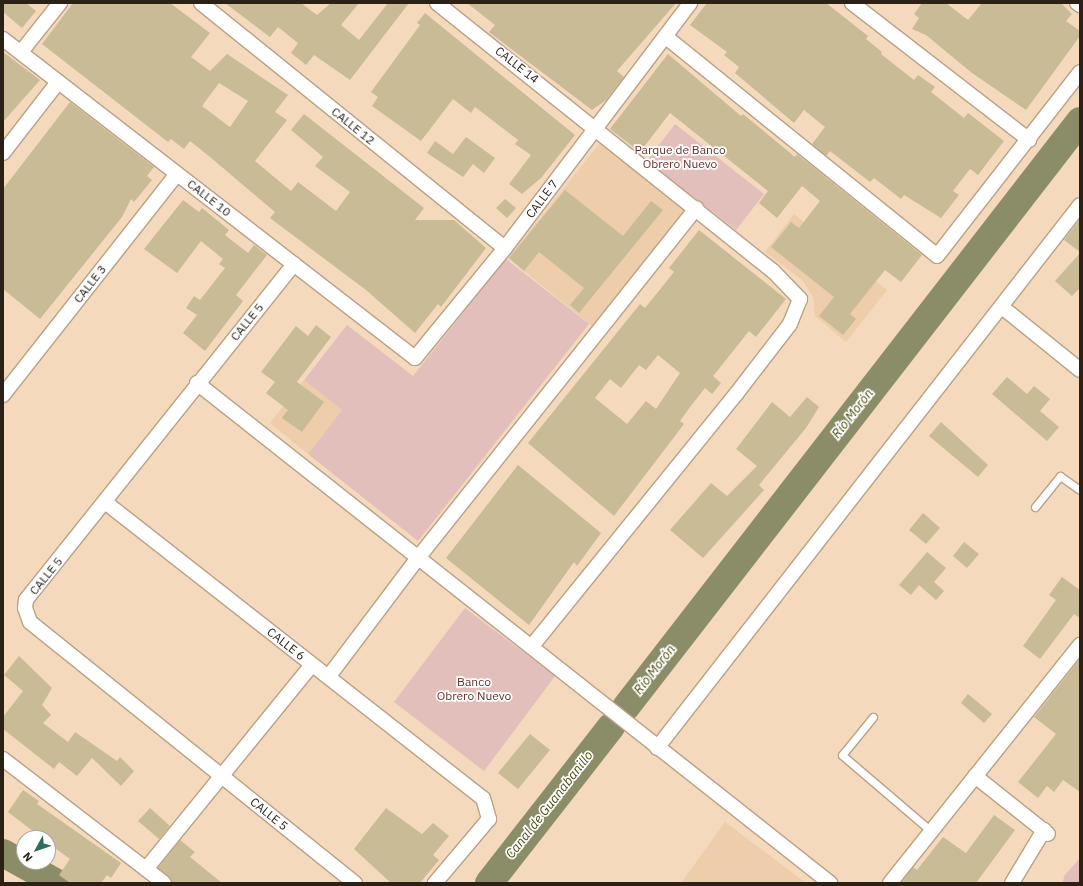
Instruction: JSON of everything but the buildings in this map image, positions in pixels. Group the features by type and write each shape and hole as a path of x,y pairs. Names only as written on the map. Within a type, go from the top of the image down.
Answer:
{"street":[{"path":"21,52 60,3"},
{"name":"CALLE 12","path":"201,3 505,248"},
{"name":"CALLE 14","path":"437,3 596,126 773,271 800,299 790,324 736,394 532,646"},
{"name":"CALLE 7","path":"415,358 505,248 596,126 666,37 690,3"},
{"path":"852,3 1029,140"},
{"path":"666,37 938,256 1080,72"},
{"name":"CALLE 10","path":"3,39 415,358"},
{"path":"3,153 58,82"},
{"name":"CALLE 3","path":"3,395 177,174"},
{"path":"657,748 1080,205"},
{"path":"329,676 418,558 696,208"},
{"name":"CALLE 5","path":"294,264 197,383 105,502 26,600 30,622 355,883"},
{"path":"1002,307 1080,370"},
{"path":"197,383 532,646 657,748 830,883"},
{"name":"CALLE 6","path":"105,502 484,798 489,820 435,883"},
{"path":"890,883 1080,645"},
{"path":"146,869 312,665"},
{"path":"3,759 164,883"},
{"path":"975,776 1046,832 1012,883"}],"lane":[{"path":"1035,507 1060,476 1080,490"},
{"path":"873,717 842,755 931,832"}],"shaded area":[{"path":"600,143 684,211 592,326 508,258"},
{"path":"794,214 887,290 846,342 815,316 813,297 802,280 765,252"},
{"path":"304,380 342,410 308,454 270,423"},
{"path":"725,822 806,883 681,883"}],"green space":[{"name":"Parque de Banco Obrero Nuevo","path":"675,124 764,194 736,230 647,161"},
{"path":"506,259 589,324 418,541 308,454 342,410 304,380 347,325 413,376"},
{"name":"Banco Obrero Nuevo","path":"465,608 555,676 484,771 394,702"},
{"path":"1080,858 1080,883 1063,883 1064,876"}],"waterway":[{"name":"Río Morón","path":"626,707 1080,121"},
{"name":"Canal de Guanabanillo","path":"489,883 611,727"},
{"name":"Canal de Guanabanillo","path":"3,853 57,883"}]}
